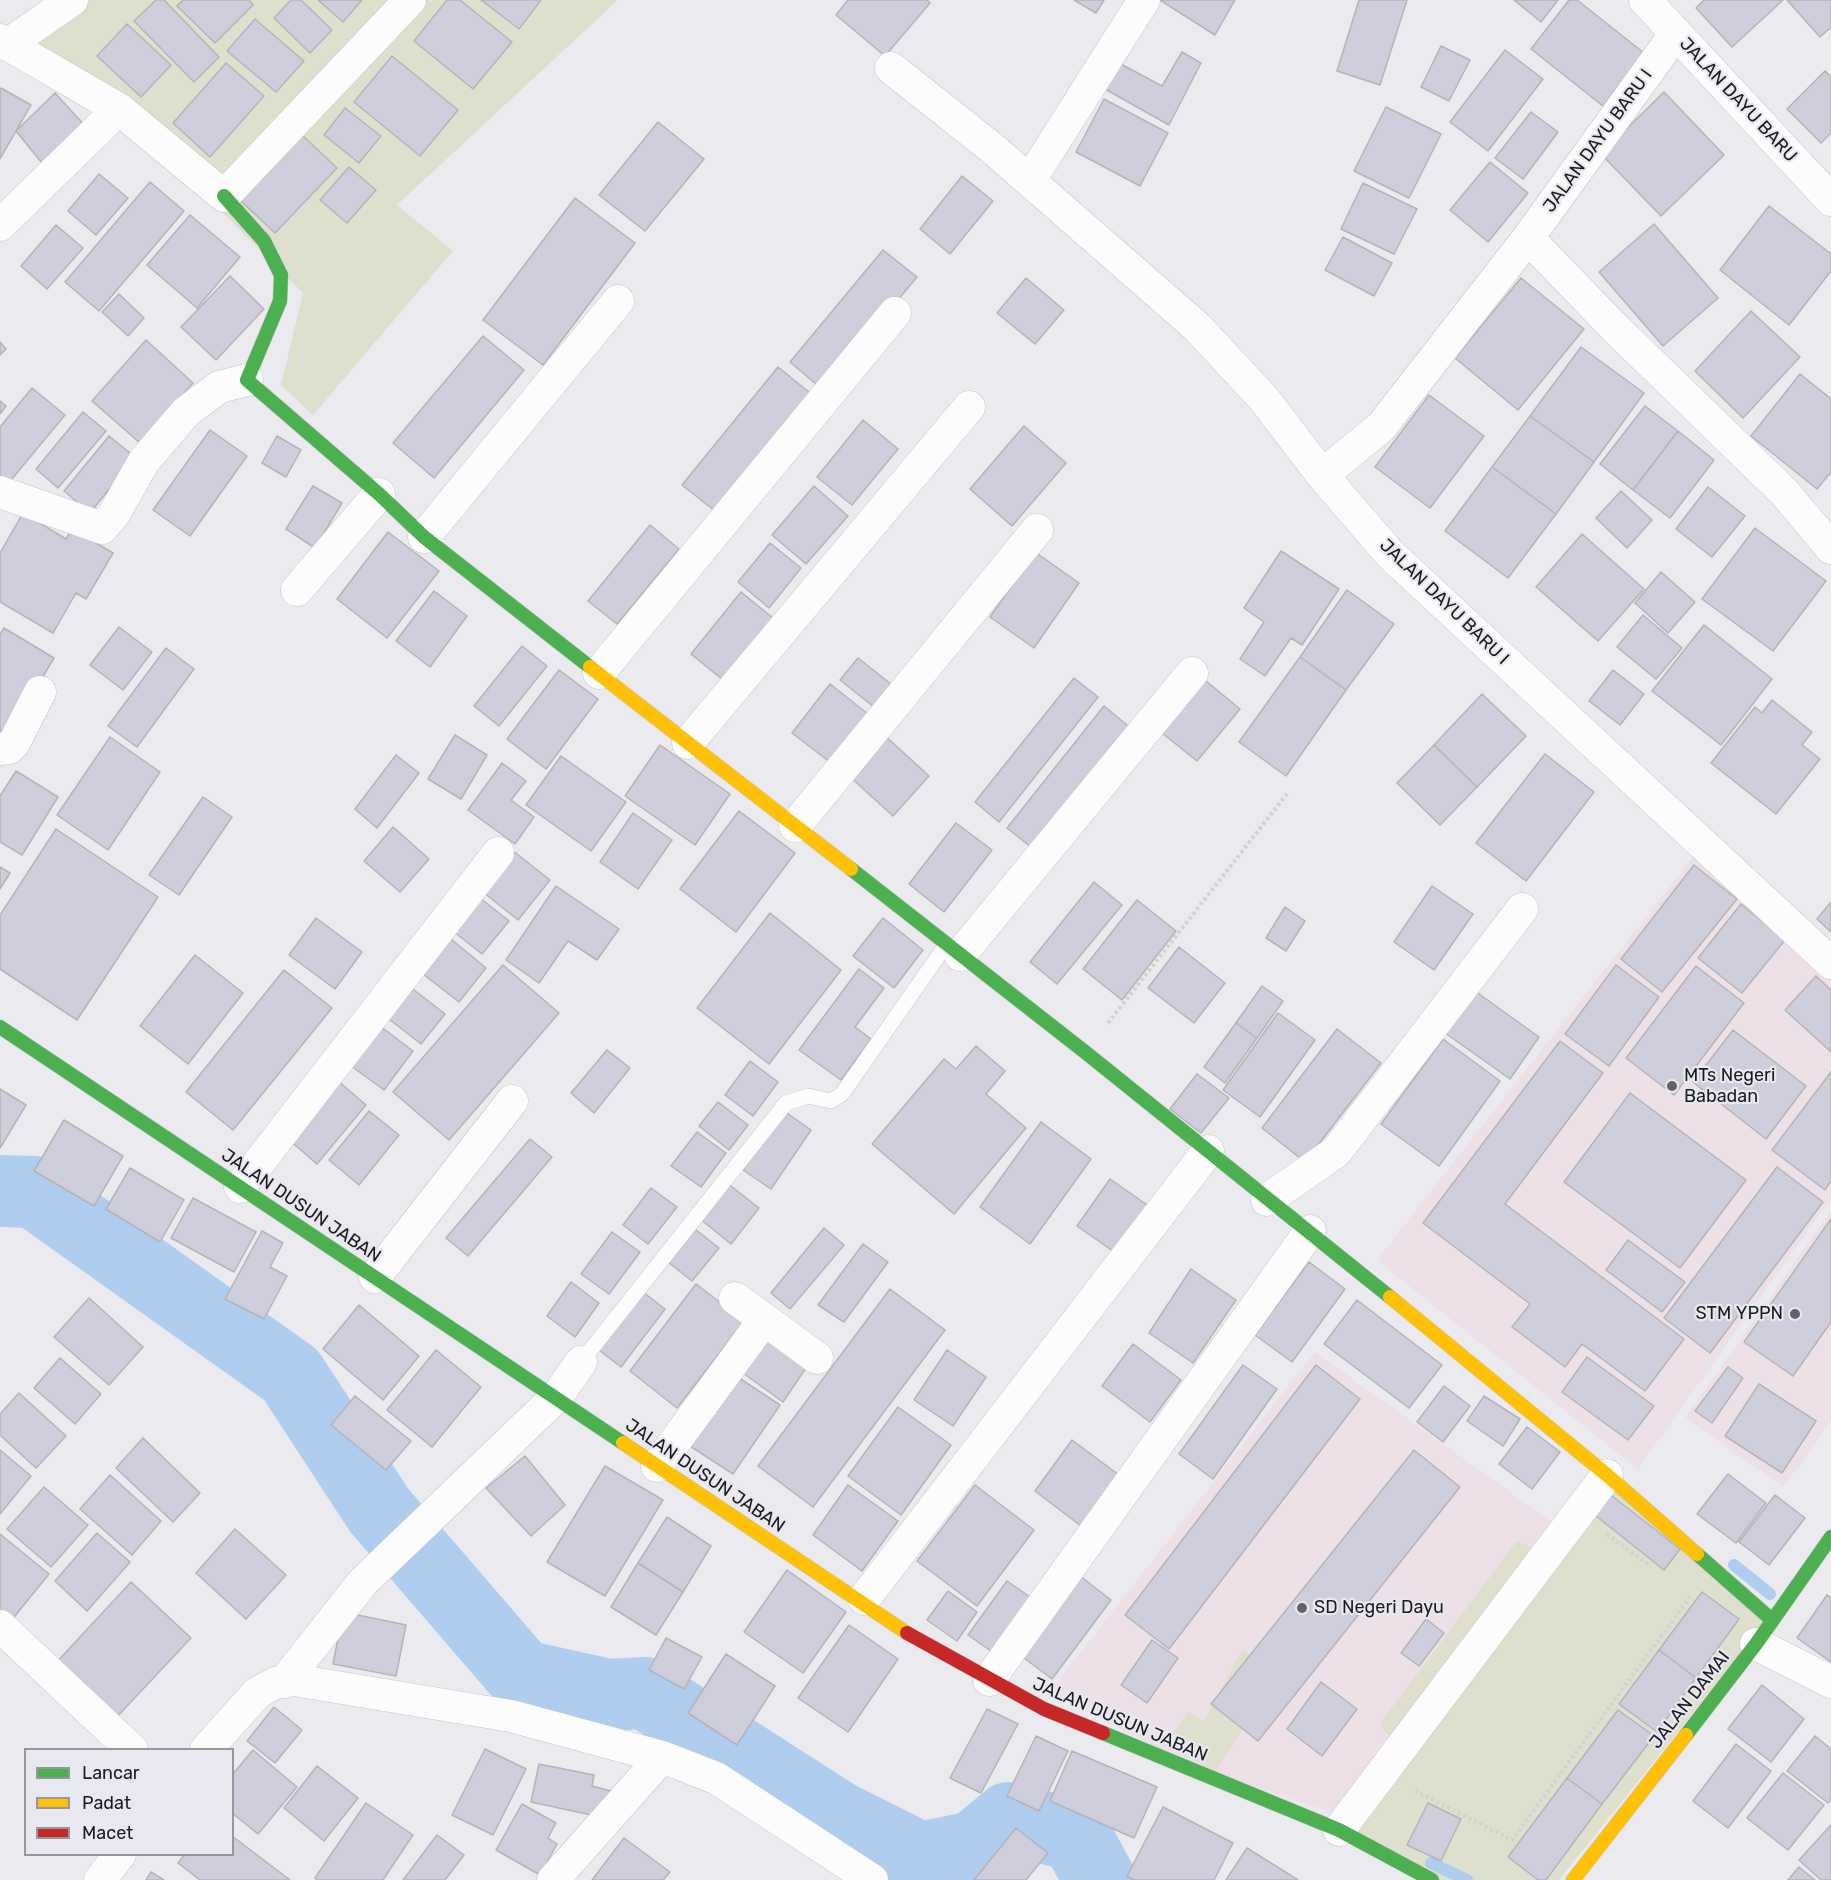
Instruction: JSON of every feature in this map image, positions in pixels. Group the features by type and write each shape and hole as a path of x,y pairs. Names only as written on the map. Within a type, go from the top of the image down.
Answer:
{"street":[{"path":"72,0 3,43 119,109 224,196 264,241 281,275 280,301 247,380"},
{"path":"224,196 410,0"},
{"path":"1030,180 1144,0"},
{"name":"JALAN DAYU BARU","path":"1646,0 1831,200"},
{"name":"JALAN DAYU BARU I","path":"1676,33 1528,238 1381,427 1322,475 1390,554 1831,963"},
{"path":"891,68 1030,180 1197,327 1264,399 1322,475"},
{"path":"0,225 119,109"},
{"path":"1528,238 1615,328 1784,492 1831,548"},
{"path":"424,537 618,301"},
{"path":"599,673 895,314"},
{"path":"0,492 102,528 114,514 144,461 186,412 219,387 247,380"},
{"path":"247,380 424,537 1085,1052 1267,1200 1310,1231 1607,1475 1764,1632 1831,1682"},
{"path":"688,743 969,407"},
{"path":"297,590 378,494"},
{"path":"795,826 1037,530"},
{"path":"953,950 1192,673"},
{"path":"0,749 9,748 14,743 40,692"},
{"path":"240,1187 498,853"},
{"path":"1267,1200 1336,1152 1522,909"},
{"name":"JALAN DUSUN JABAN","path":"0,1027 557,1396 663,1459 867,1596 923,1642 1044,1710 1339,1830 1432,1880"},
{"path":"375,1277 512,1101"},
{"path":"867,1596 1208,1151"},
{"path":"989,1680 1310,1231"},
{"path":"735,1298 817,1358"},
{"path":"663,1459 764,1320"},
{"path":"284,1682 363,1582 433,1518 557,1396 580,1362"},
{"path":"1339,1830 1607,1475"},
{"name":"JALAN DAMAI","path":"1573,1880 1764,1632 1831,1537"},
{"path":"0,1626 131,1748"},
{"path":"207,1748 257,1693 275,1683 284,1682 316,1682 511,1716 662,1757 716,1778 872,1880"},
{"path":"553,1880 662,1757"},
{"path":"100,1880 118,1856"}],"lane":[{"path":"580,1362 786,1103 808,1096 831,1101 842,1094 953,950"}],"path":[{"path":"1085,1052 1287,794"},
{"path":"1603,1531 1655,1570"},
{"path":"1412,1789 1512,1839 1690,1596 1682,1590"}],"shaded area":[{"name":"MTs Negeri Babadan","path":"1697,852 1831,974 1831,1198 1638,1469 1377,1260"},
{"name":"STM YPPN","path":"1831,1211 1831,1421 1784,1487 1685,1418"},
{"name":"SD Negeri Dayu","path":"1315,1352 1553,1523 1332,1812 1204,1771 1049,1693"}],"green space":[{"path":"78,0 618,0 397,205 453,251 313,415 281,385 303,293 119,109 17,46"},
{"path":"1608,1478 1766,1622 1559,1880 1438,1880 1345,1828"},
{"path":"1517,1541 1544,1553 1398,1745 1379,1725"},
{"path":"1242,1650 1278,1672 1216,1771 1164,1746 1188,1712 1204,1721"}],"building":[{"path":"156,0 164,0 219,57 194,82 134,21"},
{"path":"183,0 249,0 253,5 215,43 177,6"},
{"path":"291,0 301,0 332,30 310,53 274,18"},
{"path":"318,0 362,0 343,22"},
{"path":"447,0 460,0 512,42 473,89 414,41"},
{"path":"481,0 541,0 519,29"},
{"path":"848,0 927,0 930,3 885,56 836,15"},
{"path":"1074,0 1104,0 1096,13"},
{"path":"1160,0 1235,0 1215,35"},
{"path":"1359,0 1407,0 1380,85 1337,71"},
{"path":"1514,0 1558,0 1541,22"},
{"path":"1569,0 1577,0 1644,53 1603,106 1531,49"},
{"path":"1704,0 1783,0 1732,47 1696,8"},
{"path":"1787,0 1831,0 1831,27 1820,37"},
{"path":"255,19 304,61 276,92 227,51"},
{"path":"127,24 171,65 141,97 97,56"},
{"path":"1441,46 1470,60 1449,101 1421,87"},
{"path":"1505,50 1543,79 1488,151 1450,122"},
{"path":"1182,52 1201,63 1169,125 1105,89 1119,63 1162,86"},
{"path":"392,56 458,110 420,156 354,102"},
{"path":"226,63 264,96 210,157 173,123"},
{"path":"1825,71 1831,77 1831,133 1821,143 1787,109"},
{"path":"1,88 31,105 0,159 0,90"},
{"path":"1664,92 1724,155 1661,216 1601,154"},
{"path":"55,93 87,128 46,168 16,131"},
{"path":"1104,99 1168,133 1140,186 1076,152"},
{"path":"1386,107 1441,134 1409,198 1354,171"},
{"path":"345,108 381,136 359,163 324,135"},
{"path":"1531,112 1558,132 1523,179 1495,158"},
{"path":"658,122 704,159 645,231 599,195"},
{"path":"301,134 337,168 275,233 239,199"},
{"path":"1490,162 1528,193 1488,242 1450,210"},
{"path":"349,167 376,190 347,223 320,200"},
{"path":"99,174 128,198 96,235 68,211"},
{"path":"962,176 993,201 950,254 920,229"},
{"path":"150,182 184,211 99,311 65,282"},
{"path":"1363,183 1417,209 1394,254 1341,229"},
{"path":"575,198 635,243 543,365 483,320"},
{"path":"1769,206 1831,254 1831,271 1789,325 1720,270"},
{"path":"190,215 240,257 197,308 147,265"},
{"path":"1654,224 1718,298 1663,346 1599,272"},
{"path":"56,225 83,248 47,289 21,266"},
{"path":"1343,237 1392,263 1374,296 1325,270"},
{"path":"883,250 917,277 823,390 790,362"},
{"path":"230,276 264,309 216,360 181,327"},
{"path":"1026,278 1064,310 1035,344 997,313"},
{"path":"1521,278 1584,329 1518,410 1455,358"},
{"path":"119,294 144,318 128,336 102,312"},
{"path":"1751,311 1800,357 1743,418 1695,371"},
{"path":"483,336 524,370 434,478 393,443"},
{"path":"146,340 193,383 140,443 92,401"},
{"path":"0,342 6,349 0,355"},
{"path":"1581,347 1644,393 1594,462 1530,416"},
{"path":"778,367 815,397 720,515 682,485"},
{"path":"1800,374 1831,399 1831,472 1817,489 1751,436"},
{"path":"32,388 65,415 6,486 0,481 0,427"},
{"path":"1429,395 1484,436 1430,508 1375,467"},
{"path":"0,401 6,406 0,414"},
{"path":"1645,406 1678,431 1633,490 1600,464"},
{"path":"83,412 106,431 58,488 36,469"},
{"path":"1530,416 1594,462 1556,514 1492,467"},
{"path":"863,420 898,449 852,505 817,477"},
{"path":"1024,426 1066,463 1012,526 970,489"},
{"path":"210,430 247,456 190,536 153,510"},
{"path":"1678,431 1714,460 1670,518 1633,490"},
{"path":"109,436 135,457 90,513 64,491"},
{"path":"277,436 301,450 286,477 262,463"},
{"path":"1492,467 1556,514 1508,578 1445,531"},
{"path":"313,486 342,503 315,548 286,529"},
{"path":"814,486 848,516 806,564 772,535"},
{"path":"1708,487 1745,516 1712,557 1676,529"},
{"path":"1621,491 1652,520 1627,548 1596,518"},
{"path":"23,513 66,539 72,529 113,553 86,599 76,593 53,633 0,602 0,553"},
{"path":"650,525 679,549 617,624 588,601"},
{"path":"1755,528 1826,581 1773,651 1702,599"},
{"path":"388,532 439,571 387,638 337,599"},
{"path":"1582,534 1644,589 1598,641 1536,587"},
{"path":"770,543 801,568 769,608 738,582"},
{"path":"1281,551 1339,589 1302,645 1291,638 1265,676 1240,659 1264,622 1244,608"},
{"path":"1035,552 1079,583 1034,648 990,617"},
{"path":"1661,572 1695,602 1668,633 1635,603"},
{"path":"1347,590 1394,624 1346,690 1300,657"},
{"path":"434,591 467,616 430,667 396,641"},
{"path":"741,592 773,618 723,680 691,654"},
{"path":"1643,615 1682,648 1656,679 1617,647"},
{"path":"1704,625 1772,679 1721,745 1652,691"},
{"path":"119,627 152,652 123,690 90,665"},
{"path":"4,628 54,658 8,735 0,730 0,634"},
{"path":"522,646 547,666 499,726 474,706"},
{"path":"166,648 194,669 137,747 108,726"},
{"path":"1300,657 1346,690 1286,776 1239,742"},
{"path":"858,658 901,692 884,715 840,680"},
{"path":"559,670 598,699 546,769 507,739"},
{"path":"1613,670 1644,694 1620,725 1589,701"},
{"path":"1200,676 1240,709 1197,761 1157,729"},
{"path":"1074,678 1098,697 999,822 975,802"},
{"path":"830,684 873,718 835,766 792,733"},
{"path":"1482,694 1526,736 1477,787 1434,745"},
{"path":"1772,700 1812,732 1802,745 1820,759 1776,814 1711,763 1755,707 1762,713"},
{"path":"1104,706 1133,730 1036,851 1007,828"},
{"path":"883,734 929,776 893,816 847,774"},
{"path":"455,735 487,755 461,799 428,779"},
{"path":"110,737 160,772 108,850 57,815"},
{"path":"660,745 730,794 695,845 625,796"},
{"path":"1434,745 1477,787 1440,825 1397,783"},
{"path":"1545,754 1594,792 1526,881 1476,843"},
{"path":"396,755 419,773 377,828 355,809"},
{"path":"561,756 626,802 591,851 526,805"},
{"path":"502,763 526,781 511,800 534,817 515,844 468,810"},
{"path":"16,771 58,797 22,855 0,842 0,796"},
{"path":"203,797 232,817 179,895 149,875"},
{"path":"739,811 795,853 736,932 680,889"},
{"path":"633,813 672,840 638,889 600,862"},
{"path":"956,823 992,850 944,912 909,884"},
{"path":"393,827 429,859 400,892 364,861"},
{"path":"56,829 158,897 77,1020 0,969 0,915"},
{"path":"508,847 550,880 518,920 478,888"},
{"path":"1694,865 1737,899 1662,992 1621,959"},
{"path":"0,867 10,873 0,889"},
{"path":"1094,882 1122,905 1057,984 1030,962"},
{"path":"556,886 619,929 597,960 568,941 539,983 506,960"},
{"path":"1432,886 1473,914 1434,970 1394,942"},
{"path":"475,894 509,921 482,954 449,928"},
{"path":"1137,900 1176,931 1122,1000 1083,969"},
{"path":"1831,902 1831,932 1817,919"},
{"path":"1741,904 1785,940 1742,993 1698,958"},
{"path":"1285,907 1305,921 1286,951 1266,938"},
{"path":"770,913 841,970 769,1064 697,1008"},
{"path":"316,918 362,952 335,989 289,955"},
{"path":"883,918 923,950 894,988 853,956"},
{"path":"451,939 486,968 459,1002 423,974"},
{"path":"1179,947 1225,983 1194,1023 1148,988"},
{"path":"195,955 243,993 188,1064 140,1026"},
{"path":"503,965 559,1013 449,1140 393,1092"},
{"path":"1616,965 1659,997 1609,1066 1565,1034"},
{"path":"1696,966 1744,1003 1674,1095 1626,1058"},
{"path":"859,969 884,988 855,1027 871,1039 841,1080 799,1050"},
{"path":"284,970 332,1008 233,1130 186,1092"},
{"path":"1816,976 1831,990 1831,1052 1785,1010"},
{"path":"409,986 445,1014 421,1044 385,1016"},
{"path":"1262,986 1283,1001 1257,1038 1236,1023"},
{"path":"1468,986 1539,1037 1510,1079 1438,1028"},
{"path":"1278,1013 1315,1040 1260,1117 1223,1090"},
{"path":"376,1023 413,1051 384,1090 347,1063"},
{"path":"1236,1023 1257,1038 1225,1083 1204,1067"},
{"path":"1337,1029 1381,1063 1305,1162 1262,1128"},
{"path":"1733,1030 1806,1086 1766,1139 1693,1082"},
{"path":"1443,1039 1500,1081 1439,1166 1381,1124"},
{"path":"1560,1041 1603,1073 1505,1204 1684,1339 1645,1391 1582,1344 1565,1367 1512,1327 1530,1304 1423,1223"},
{"path":"976,1046 1005,1071 986,1094 1026,1128 954,1214 872,1144 944,1059 956,1069"},
{"path":"607,1050 630,1068 594,1113 571,1093"},
{"path":"750,1061 778,1082 753,1116 725,1095"},
{"path":"1831,1072 1831,1181 1825,1190 1772,1150"},
{"path":"1197,1074 1229,1098 1201,1133 1170,1109"},
{"path":"337,1080 366,1105 317,1164 288,1139"},
{"path":"0,1089 26,1105 0,1148"},
{"path":"1630,1093 1746,1180 1680,1268 1564,1182"},
{"path":"718,1102 748,1125 729,1150 699,1126"},
{"path":"369,1111 399,1135 359,1185 329,1160"},
{"path":"784,1111 811,1130 771,1189 743,1170"},
{"path":"64,1120 123,1156 94,1206 34,1171"},
{"path":"1041,1122 1091,1159 1030,1244 980,1207"},
{"path":"697,1132 726,1153 701,1187 671,1166"},
{"path":"530,1139 552,1157 468,1256 446,1238"},
{"path":"1777,1167 1823,1202 1710,1353 1664,1318"},
{"path":"130,1168 184,1200 160,1242 106,1209"},
{"path":"1110,1179 1153,1209 1120,1256 1077,1226"},
{"path":"727,1183 759,1208 731,1244 699,1218"},
{"path":"651,1188 677,1207 648,1244 623,1225"},
{"path":"193,1198 256,1232 234,1272 171,1238"},
{"path":"1831,1219 1831,1322 1793,1376 1744,1342"},
{"path":"824,1228 844,1245 790,1309 771,1293"},
{"path":"695,1229 719,1248 692,1281 668,1262"},
{"path":"262,1231 283,1243 270,1267 287,1276 264,1319 225,1299"},
{"path":"612,1232 640,1252 609,1294 581,1274"},
{"path":"1628,1240 1685,1282 1662,1312 1606,1270"},
{"path":"863,1244 888,1262 844,1322 818,1305"},
{"path":"1309,1262 1345,1289 1292,1362 1255,1335"},
{"path":"1191,1269 1236,1300 1193,1363 1149,1333"},
{"path":"571,1282 599,1303 575,1337 547,1316"},
{"path":"696,1284 744,1321 677,1408 630,1371"},
{"path":"890,1289 945,1330 813,1507 758,1466"},
{"path":"643,1292 665,1309 621,1367 599,1350"},
{"path":"89,1298 143,1347 109,1385 54,1337"},
{"path":"1357,1300 1442,1365 1409,1408 1324,1344"},
{"path":"359,1305 419,1356 383,1400 323,1349"},
{"path":"761,1335 806,1368 783,1402 736,1368"},
{"path":"1133,1344 1181,1380 1150,1422 1102,1386"},
{"path":"436,1350 481,1387 432,1447 387,1410"},
{"path":"947,1350 986,1377 953,1426 914,1400"},
{"path":"1587,1357 1654,1406 1628,1440 1562,1392"},
{"path":"60,1358 101,1394 75,1424 34,1388"},
{"path":"1243,1365 1277,1389 1213,1479 1179,1454"},
{"path":"1316,1365 1360,1399 1169,1649 1125,1615"},
{"path":"1728,1367 1743,1378 1712,1423 1695,1411"},
{"path":"736,1376 780,1405 733,1474 690,1446"},
{"path":"1759,1384 1816,1421 1782,1473 1725,1436"},
{"path":"1444,1386 1470,1406 1443,1442 1417,1422"},
{"path":"19,1393 66,1436 36,1468 0,1435 0,1414"},
{"path":"355,1396 411,1441 386,1470 331,1425"},
{"path":"1484,1396 1520,1419 1503,1446 1467,1421"},
{"path":"898,1407 951,1445 901,1515 848,1476"},
{"path":"1527,1427 1560,1452 1532,1489 1499,1464"},
{"path":"143,1438 200,1493 173,1522 116,1468"},
{"path":"1072,1440 1119,1475 1081,1526 1035,1491"},
{"path":"0,1450 31,1476 0,1514"},
{"path":"1414,1450 1460,1487 1258,1741 1211,1704"},
{"path":"525,1456 565,1505 531,1536 486,1488"},
{"path":"605,1466 663,1500 605,1596 547,1562"},
{"path":"1728,1474 1766,1503 1736,1543 1697,1514"},
{"path":"110,1475 161,1521 132,1555 80,1509"},
{"path":"848,1485 898,1521 862,1571 813,1535"},
{"path":"975,1485 1034,1530 977,1606 917,1561"},
{"path":"44,1487 88,1525 51,1567 7,1529"},
{"path":"1607,1492 1680,1549 1664,1570 1591,1512"},
{"path":"1775,1495 1805,1518 1769,1565 1739,1542"},
{"path":"667,1517 711,1546 683,1592 638,1563"},
{"path":"235,1529 286,1575 246,1619 196,1573"},
{"path":"97,1533 130,1562 87,1611 55,1581"},
{"path":"0,1534 49,1574 10,1622 0,1614"},
{"path":"638,1563 683,1592 656,1635 611,1607"},
{"path":"787,1570 846,1612 803,1673 744,1632"},
{"path":"1075,1572 1111,1600 1052,1679 1016,1652"},
{"path":"1007,1581 1039,1603 1001,1658 968,1635"},
{"path":"131,1582 191,1638 113,1721 54,1665"},
{"path":"948,1591 977,1612 957,1641 927,1620"},
{"path":"1702,1592 1739,1619 1696,1678 1659,1650"},
{"path":"1827,1595 1831,1598 1831,1662 1797,1638"},
{"path":"343,1612 406,1625 396,1676 333,1664"},
{"path":"1426,1619 1444,1633 1419,1666 1401,1653"},
{"path":"849,1625 898,1659 848,1732 798,1698"},
{"path":"666,1638 702,1657 684,1689 649,1670"},
{"path":"1152,1640 1178,1658 1147,1703 1121,1685"},
{"path":"1659,1650 1696,1678 1657,1732 1619,1704"},
{"path":"726,1654 775,1686 737,1745 688,1713"},
{"path":"1321,1682 1357,1709 1322,1756 1287,1729"},
{"path":"1762,1685 1804,1719 1771,1762 1728,1729"},
{"path":"274,1707 302,1730 275,1763 247,1741"},
{"path":"987,1709 1018,1724 981,1793 950,1778"},
{"path":"1618,1710 1654,1736 1602,1804 1567,1778"},
{"path":"1036,1736 1068,1751 1039,1811 1007,1796"},
{"path":"1815,1736 1831,1749 1831,1799 1828,1803 1787,1771"},
{"path":"1736,1744 1771,1771 1728,1828 1693,1801"},
{"path":"485,1749 526,1769 493,1835 452,1815"},
{"path":"253,1750 297,1787 258,1834 234,1815 234,1773"},
{"path":"1072,1751 1157,1787 1134,1838 1050,1801"},
{"path":"539,1764 594,1775 592,1786 611,1791 605,1818 531,1802"},
{"path":"317,1766 358,1798 324,1841 284,1808"},
{"path":"1783,1773 1824,1805 1788,1850 1747,1818"},
{"path":"1567,1778 1602,1804 1546,1880 1538,1880 1508,1857"},
{"path":"366,1803 413,1835 383,1880 317,1880 315,1878"},
{"path":"1428,1803 1461,1819 1441,1861 1407,1845"},
{"path":"522,1804 556,1823 548,1838 557,1844 540,1875 496,1850"},
{"path":"1163,1807 1233,1843 1214,1880 1134,1880 1127,1876"},
{"path":"1831,1825 1831,1880 1821,1880 1799,1860"},
{"path":"1016,1828 1048,1853 1026,1880 974,1880"},
{"path":"437,1835 464,1855 445,1880 403,1880"},
{"path":"234,1838 290,1880 200,1880 178,1863 183,1856 234,1856"},
{"path":"624,1838 670,1872 663,1880 592,1880"},
{"path":"1247,1848 1298,1880 1226,1880"},
{"path":"1799,1867 1815,1880 1788,1880"},
{"path":"151,1872 164,1880 146,1880"}],"waterway":[{"path":"0,1191 34,1192 291,1375 379,1510 522,1676 608,1695 645,1693 840,1818 920,1858 974,1847 1009,1818 1076,1836 1100,1880"},
{"path":"1734,1565 1770,1594"},
{"path":"1431,1863 1467,1880"}],"traffic: fast":[{"path":"224,196 264,241 281,275 280,301 247,380 379,494 424,537 590,667"},
{"path":"851,869 1085,1052 1390,1297"},
{"path":"0,1027 623,1443"},
{"path":"1686,1735 1756,1644 1831,1537"},
{"path":"1697,1554 1772,1620"},
{"path":"1103,1733 1339,1830 1432,1880"}],"traffic: slow":[{"path":"590,667 851,869"},
{"path":"1390,1297 1607,1475 1697,1554"},
{"path":"623,1443 907,1633"},
{"path":"1573,1880 1686,1735"}],"traffic: jam":[{"path":"907,1633 1044,1709 1103,1733"}],"place":[{"name":"MTs Negeri Babadan","path":"1672,1086"},
{"name":"STM YPPN","path":"1795,1314"},
{"name":"SD Negeri Dayu","path":"1302,1608"}]}
